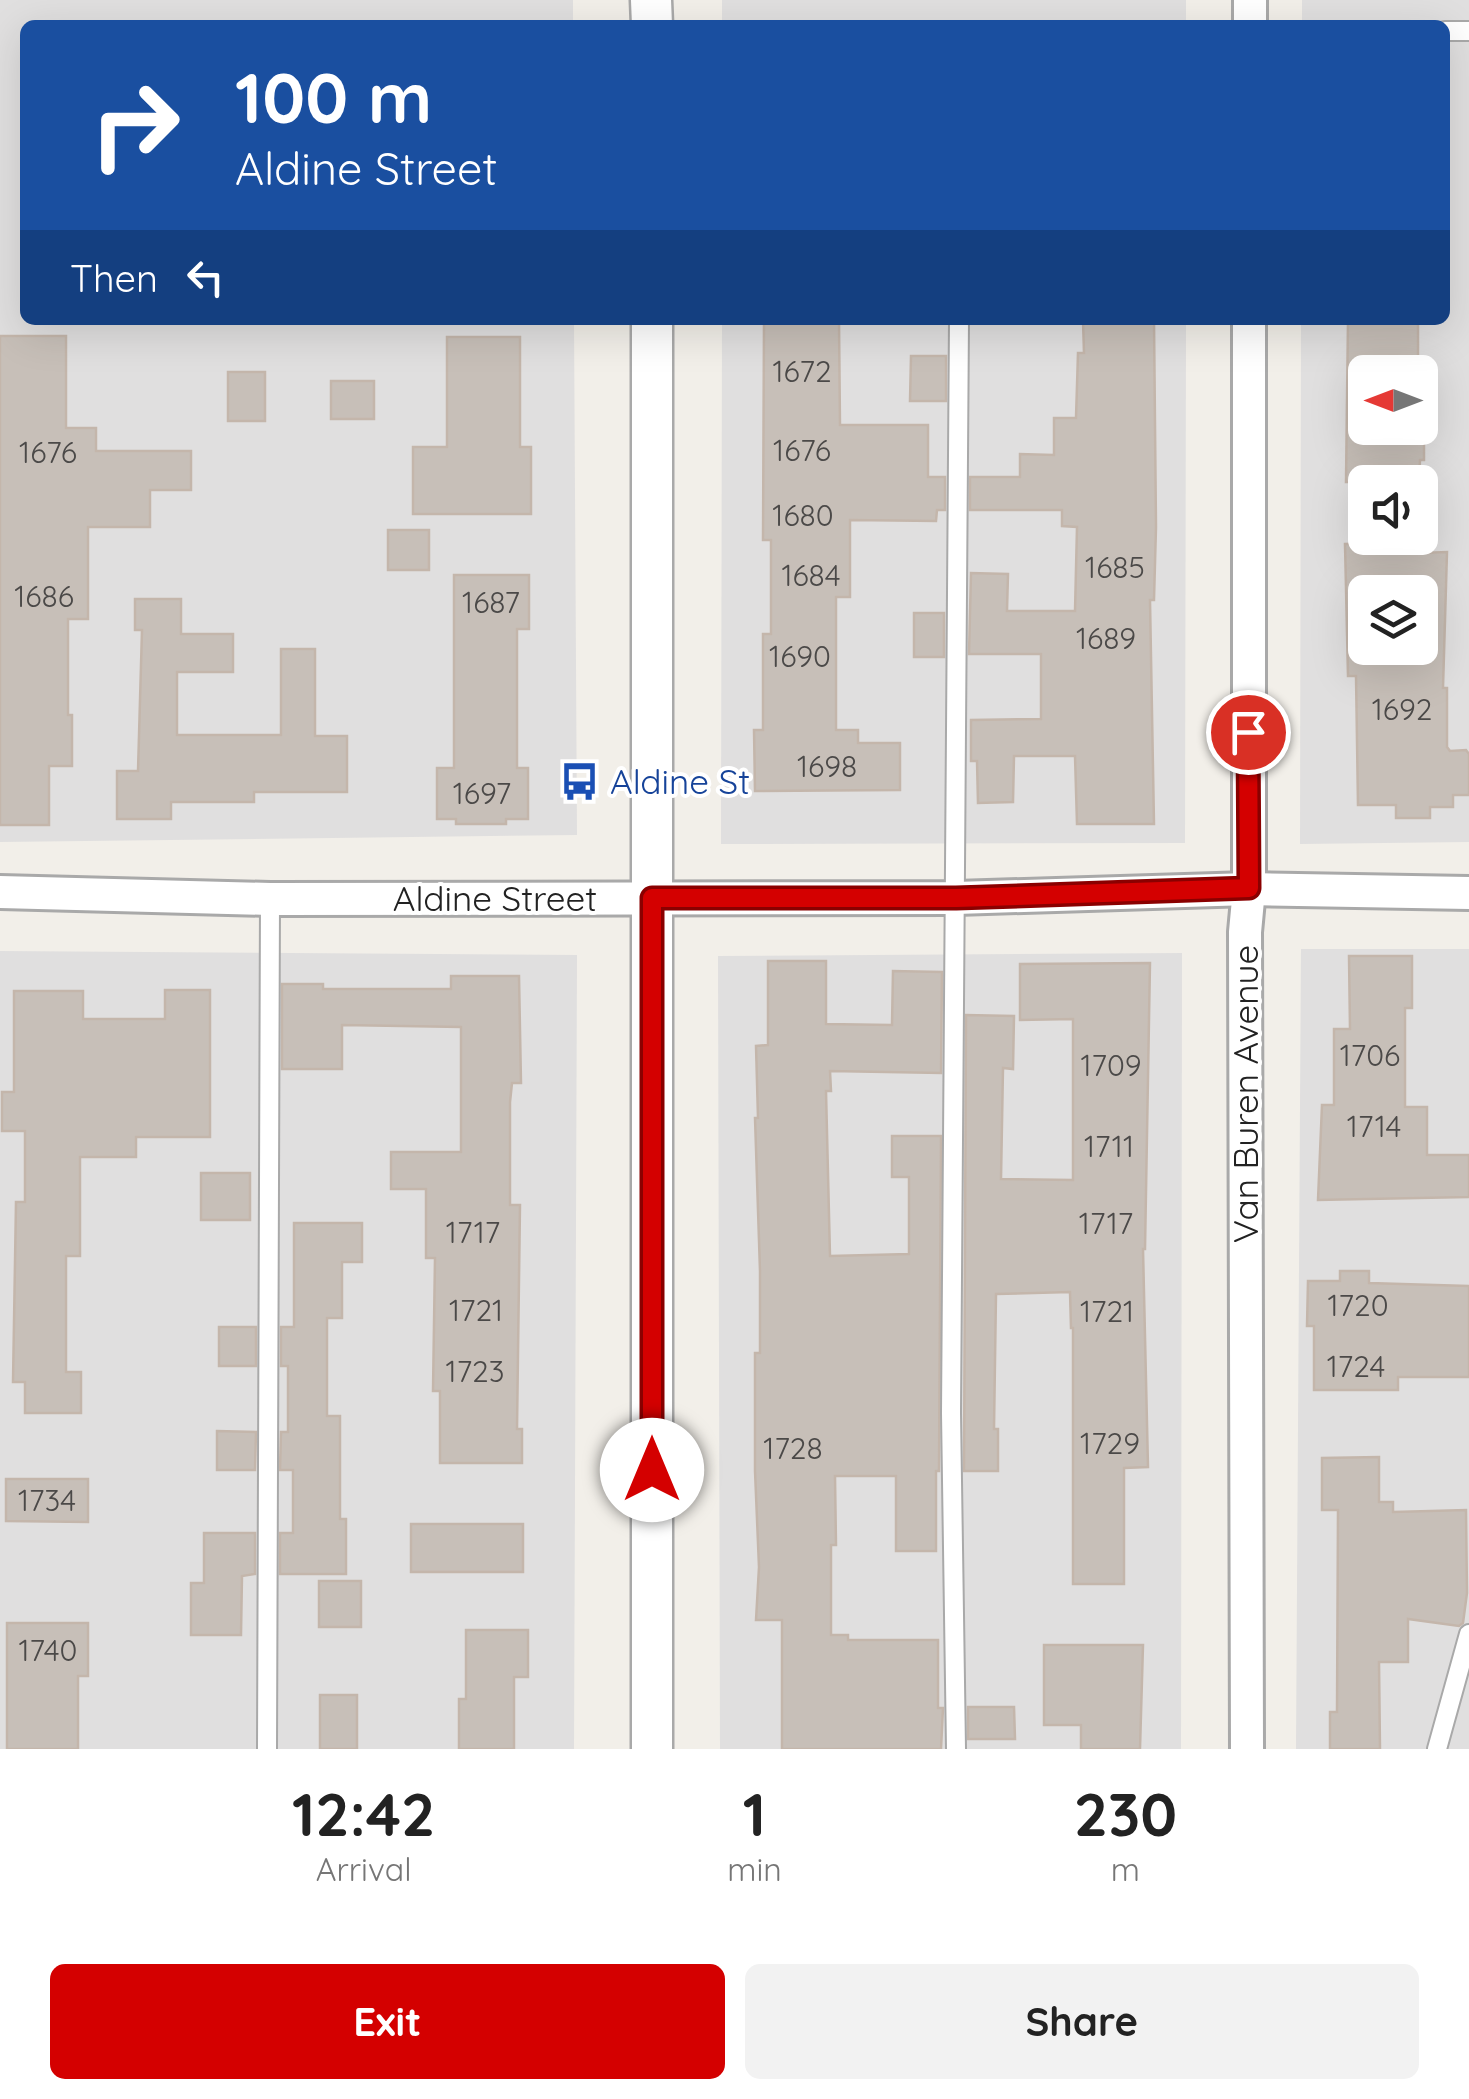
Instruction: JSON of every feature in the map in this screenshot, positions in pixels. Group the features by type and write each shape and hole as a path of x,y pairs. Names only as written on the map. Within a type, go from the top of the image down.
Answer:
{"street":[{"path":"652,325 652,1749"},
{"name":"Van Buren Avenue","path":"1247,1749 1245,932 1249,888 1250,325"},
{"name":"Aldine Street","path":"0,892 270,899 956,898 1249,888 1469,893"}],"lane":[{"path":"956,1749 950,1413 959,325"},
{"path":"267,1749 270,899"},
{"path":"1437,1749 1469,1634"}],"shaded area":[{"path":"0,0 573,0 573,20 20,20 20,325 574,325 577,835 0,842"},
{"path":"722,0 1186,0 1186,20 722,20"},
{"path":"1302,0 1469,0 1469,842 1300,844 1301,325 1450,325 1450,20 1302,20"},
{"path":"722,325 1186,325 1185,843 721,844"},
{"path":"1301,949 1469,949 1469,1749 1296,1749"},
{"path":"0,951 577,955 574,1749 0,1749"},
{"path":"1182,953 1181,1749 720,1749 718,956"}],"building":[{"path":"764,325 839,325 840,425 928,425 928,477 945,477 945,510 937,510 936,521 850,520 850,597 836,597 836,730 858,730 858,743 900,743 900,790 755,791 754,730 763,730 763,634 771,634 771,540 763,540"},
{"path":"1083,325 1154,325 1156,527 1154,600 1150,600 1154,824 1077,824 1075,756 1014,756 1013,802 978,803 977,761 971,761 971,720 1041,719 1041,654 969,654 971,573 1008,574 1007,611 1075,611 1077,527 1062,526 1062,510 970,510 970,477 1020,477 1020,454 1054,455 1054,418 1076,418 1078,353 1084,353"},
{"path":"1348,325 1418,325 1418,355 1348,355 1348,445 1424,445 1424,460 1420,460 1420,465 1348,465 1348,482"},
{"path":"0,336 66,336 66,428 96,428 96,451 191,451 191,490 150,490 150,527 88,527 88,619 68,619 72,766 49,766 49,825 0,825"},
{"path":"447,337 520,337 520,447 531,447 531,514 413,514 413,447 447,447"},
{"path":"911,356 946,356 946,401 910,401"},
{"path":"228,372 265,372 265,421 228,421"},
{"path":"331,381 374,381 374,419 331,419"},
{"path":"388,530 429,530 429,570 388,570"},
{"path":"1345,544 1348,555 1447,552 1443,688 1447,688 1447,747 1469,754 1469,795 1453,795 1453,807 1430,807 1430,818 1396,818 1396,805 1358,805 1356,676 1348,676"},
{"path":"454,575 529,575 529,629 517,629 517,768 528,768 528,819 506,819 506,824 456,824 456,819 437,819 437,768 454,768"},
{"path":"135,599 181,599 181,634 233,634 233,672 177,672 177,735 281,735 281,649 315,649 315,736 347,736 347,792 254,792 254,802 171,802 171,819 117,819 117,771 138,771 142,630 135,630"},
{"path":"914,613 944,613 944,657 914,657"},
{"path":"1349,956 1412,956 1412,1008 1405,1008 1405,1107 1427,1107 1427,1155 1469,1155 1469,1197 1318,1200 1322,1105 1334,1105 1334,1029 1350,1029"},
{"path":"768,961 826,961 826,1024 892,1025 893,971 942,972 941,1073 830,1071 831,1091 826,1091 830,1256 909,1254 909,1177 892,1177 892,1136 941,1136 936,1551 896,1551 896,1476 835,1476 831,1635 848,1635 848,1640 938,1640 938,1708 943,1708 941,1749 782,1749 782,1620 756,1620 759,1567 755,1353 760,1353 760,1271 756,1046 768,1045"},
{"path":"1150,963 1143,1249 1148,1467 1124,1468 1124,1584 1073,1584 1070,1292 996,1294 994,1429 998,1429 998,1471 964,1471 966,1015 1014,1016 1013,1069 1003,1068 1001,1179 1073,1180 1073,1019 1020,1020 1020,964"},
{"path":"451,976 519,976 521,1083 512,1083 510,1102 510,1205 520,1205 517,1429 522,1429 522,1463 440,1463 440,1391 433,1391 435,1258 426,1258 426,1189 391,1189 391,1152 461,1152 461,1027 342,1025 342,1069 282,1069 282,984 323,984 323,989 451,989"},
{"path":"165,990 210,990 210,1137 136,1137 136,1157 80,1157 80,1256 66,1256 66,1372 81,1372 81,1413 25,1413 25,1382 13,1382 16,1202 25,1202 25,1131 2,1131 2,1092 14,1092 14,991 83,991 83,1019 165,1019"},
{"path":"201,1173 250,1173 250,1220 201,1220"},
{"path":"294,1223 362,1223 362,1262 342,1262 342,1318 327,1318 327,1416 340,1416 340,1519 346,1519 346,1574 280,1574 280,1533 293,1533 293,1470 280,1470 281,1432 288,1432 288,1366 281,1366 281,1327 294,1327"},
{"path":"1340,1271 1369,1271 1369,1283 1469,1286 1469,1377 1398,1377 1398,1390 1314,1390 1314,1326 1307,1326 1308,1281 1340,1281"},
{"path":"219,1327 256,1327 256,1366 219,1366"},
{"path":"217,1431 256,1432 255,1470 217,1470"},
{"path":"1379,1457 1379,1502 1393,1502 1393,1512 1466,1510 1467,1593 1463,1623 1459,1626 1408,1619 1408,1662 1379,1662 1380,1749 1330,1749 1330,1712 1337,1712 1338,1510 1322,1510 1322,1458"},
{"path":"6,1479 88,1479 88,1522 6,1521"},
{"path":"411,1524 523,1524 523,1572 411,1572"},
{"path":"204,1533 255,1533 255,1574 242,1576 241,1635 191,1635 191,1583 204,1583"},
{"path":"319,1581 361,1581 361,1627 319,1627"},
{"path":"7,1623 88,1623 88,1676 78,1676 78,1749 7,1749"},
{"path":"466,1630 528,1630 528,1677 514,1677 514,1749 459,1749 459,1699 466,1699"},
{"path":"1044,1645 1143,1645 1140,1749 1081,1749 1081,1725 1044,1725"},
{"path":"320,1695 357,1695 357,1749 320,1749"},
{"path":"968,1707 1014,1707 1015,1739 968,1739"}],"place":[{"name":"Aldine St","path":"580,781"}],"route":[{"path":"652,1470 652,898 956,898 1249,888 1248,732"}]}
